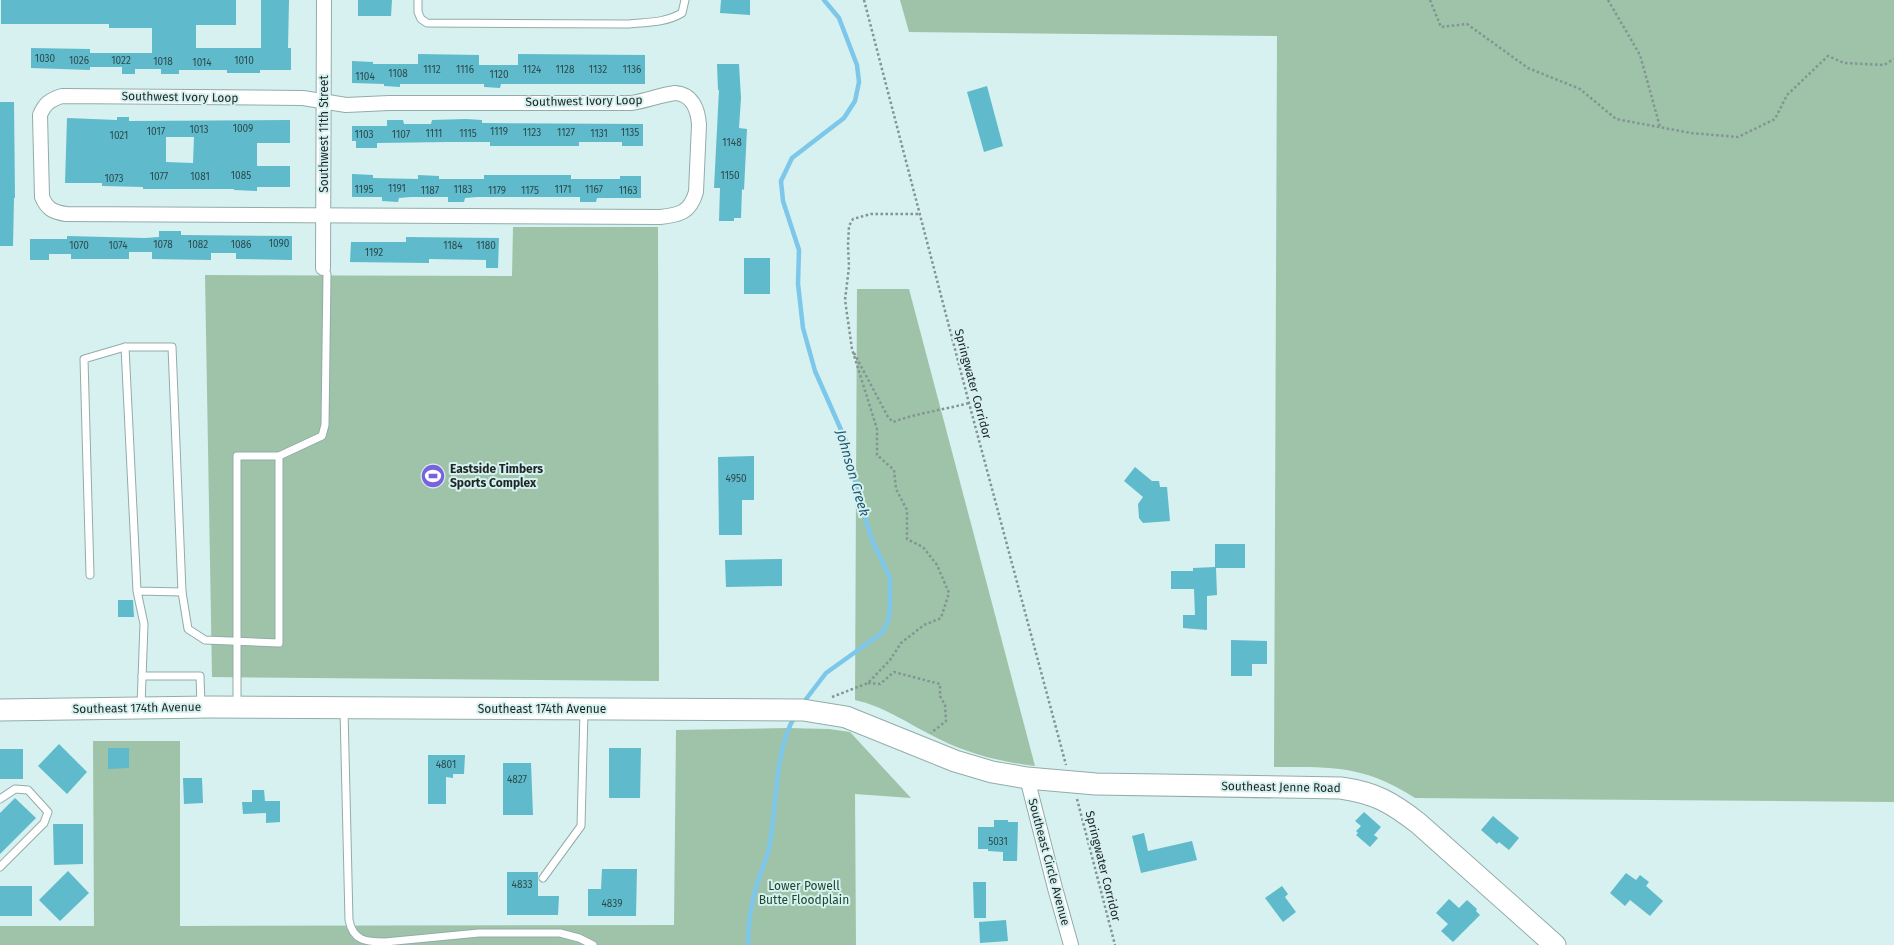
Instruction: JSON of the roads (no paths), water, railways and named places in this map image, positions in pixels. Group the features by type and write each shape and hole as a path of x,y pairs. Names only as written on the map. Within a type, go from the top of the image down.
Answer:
{"main road":[{"name":"Southeast 174th Avenue","path":"0,710 238,707 824,712 846,716 866,723 973,767 1027,778 1072,784"},
{"name":"Southeast Jenne Road","path":"1072,784 1325,787 1357,790 1376,795 1400,808 1418,823 1555,945"}],"street":[{"name":"Southwest 11th Street","path":"323,268 324,0"},
{"name":"Southwest Ivory Loop","path":"675,93 683,94 690,100 699,115 696,192 693,201 686,210 676,215 660,217 323,215 76,214 54,212 46,206 42,197 40,115 45,104 62,96 303,98 346,106 389,103 631,103 675,93"},
{"name":"Southeast Circle Avenue","path":"1027,778 1071,945"}],"lane":[{"path":"418,0 418,12 421,20 427,23 600,24 661,22 682,13 685,0"},
{"path":"238,707 236,456 279,456 322,436 324,431 327,274 323,268"},
{"path":"90,575 84,359 125,347 172,347 182,592 188,629 205,640 279,643 279,456"},
{"path":"125,347 137,590 144,624 140,708"},
{"path":"137,590 182,592"},
{"path":"142,676 200,676 201,707"},
{"path":"344,708 349,920 351,932 371,942 479,933 560,933 579,938 593,945"},
{"path":"543,878 581,826 584,709"},
{"path":"0,799 15,789 28,790 48,812 44,823 0,867"}],"waterway":[{"name":"Johnson Creek","path":"803,703 826,673 882,633 889,619 890,601 890,578 872,540 858,494 846,441 815,371 803,328 798,284 799,250 783,201 781,181 792,158 844,118 855,101 859,82 857,65 839,18 824,0"},
{"name":"Johnson Creek","path":"748,945 753,899 772,833 777,780 783,745 795,716"}],"place":[{"name":"Eastside Timbers Sports Complex","path":"433,476"}],"park label":[{"name":"Lower Powell Butte Floodplain","path":"804,893"}]}
